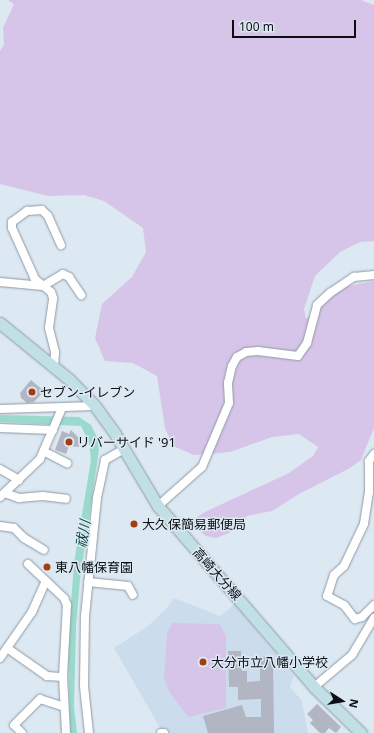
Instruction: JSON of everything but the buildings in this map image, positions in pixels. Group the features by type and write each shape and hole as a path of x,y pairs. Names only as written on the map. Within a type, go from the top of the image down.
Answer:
{"main road":[{"name":"高崎大分線","path":"0,323 54,367 95,406 124,449 158,506 314,687 361,733"}],"street":[{"path":"54,367 55,352 48,328 54,301 51,292 35,279 12,228 12,222 27,211 42,210 48,216 61,245"},
{"path":"0,282 43,286 59,275 66,274 81,295"},
{"path":"158,506 202,467 229,403 228,382 237,357 246,352 298,356 307,343 317,305 354,277 374,275"},
{"path":"0,409 61,410 95,406"},
{"path":"3,495 19,480 44,452 61,410"},
{"path":"0,428 54,428"},
{"path":"89,733 84,686 88,582 104,465 109,456 124,449"},
{"path":"44,452 66,463"},
{"path":"374,454 370,461 369,492 364,524 344,566 334,575 327,596 344,605 355,619 362,617 374,605"},
{"path":"0,469 19,480"},
{"path":"3,495 19,498 43,496 66,499"},
{"path":"0,526 14,528 24,538 44,550"},
{"path":"28,564 64,598 67,605 63,677 66,733"},
{"path":"0,658 32,612 46,581"},
{"path":"88,582 128,586 133,595"},
{"path":"314,687 352,655 374,618"},
{"path":"8,648 47,676 63,677"},
{"path":"22,733 14,725 40,699 64,707"}],"shaded area":[{"path":"8,0 361,0 374,5 374,241 360,242 340,252 315,276 304,309 306,319 335,293 348,286 374,281 374,428 361,460 350,468 299,494 272,511 247,516 229,533 216,538 206,536 194,527 194,519 205,512 289,473 313,456 318,447 299,434 272,437 230,452 194,455 173,446 165,428 157,376 133,363 105,361 95,338 102,304 132,277 146,252 143,228 104,201 84,195 48,196 0,184 0,51 4,45 3,28 14,4"},
{"name":"大分市立八幡小学校","path":"174,598 220,616 235,604 294,676 290,687 302,701 308,733 169,733 166,728 162,731 114,648 148,626 166,609"},
{"path":"172,623 220,624 226,636 226,708 188,717 170,693 164,679 167,633"}],"water":[{"name":"祓川","path":"0,415 79,417 91,425 98,439 99,450 80,580 76,626 74,707 77,733 71,733 70,731 68,645 74,563 91,460 89,442 81,426 0,422"}],"place":[{"name":"セブン-イレブン","path":"32,392"},
{"name":"リバーサイド '91","path":"69,442"},
{"name":"大久保簡易郵便局","path":"134,524"},
{"name":"東八幡保育園","path":"47,567"},
{"name":"大分市立八幡小学校","path":"203,662"}]}
